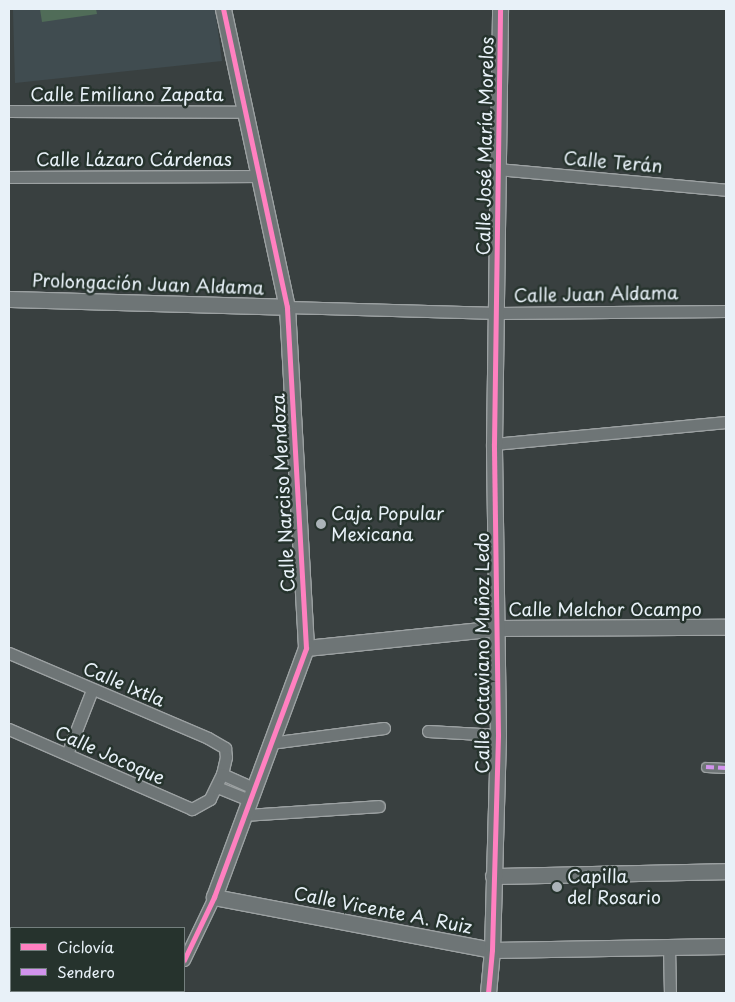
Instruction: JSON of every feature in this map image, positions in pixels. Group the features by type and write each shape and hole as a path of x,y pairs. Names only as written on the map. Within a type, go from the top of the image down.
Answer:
{"street":[{"name":"Calle Narciso Mendoza","path":"185,958 214,897 306,648 287,307 223,9"},
{"name":"Calle José María Morelos","path":"498,313 500,9"},
{"name":"Calle Emiliano Zapata","path":"9,111 245,112"},
{"name":"Calle Terán","path":"498,170 726,190"},
{"name":"Calle Lázaro Cárdenas","path":"9,177 260,176"},
{"name":"Prolongación Juan Aldama","path":"9,300 287,307"},
{"name":"Calle Juan Aldama","path":"287,307 498,313 726,311"},
{"name":"Calle Octaviano Muñoz Ledo","path":"488,993 492,950 498,735 494,444 498,313"},
{"path":"494,444 726,422"},
{"name":"Calle Melchor Ocampo","path":"306,648 498,628 726,627"},
{"name":"Calle Ixtla","path":"9,654 208,738 225,748 222,774"},
{"path":"67,754 92,690"},
{"path":"270,743 384,728"},
{"name":"Calle Jocoque","path":"9,729 186,808 198,808 210,800 216,787"},
{"path":"428,732 498,735"},
{"path":"706,767 726,768"},
{"path":"250,801 222,774 216,787 250,801 379,806"},
{"path":"493,876 726,871"},
{"name":"Calle Vicente A. Ruiz","path":"214,897 492,950 726,946"},
{"path":"669,946 670,993"}],"shaded area":[{"path":"13,9 215,9 222,61 15,83"}],"green space":[{"path":"40,9 96,9 97,14 42,22"}],"marked path":[{"path":"706,767 726,768"}],"cycle path":[{"path":"185,958 214,897 306,648 287,307 223,9"},
{"path":"488,993 492,950 498,735 494,444 500,9"}],"place":[{"name":"Caja Popular Mexicana","path":"321,524"},
{"name":"Capilla del Rosario","path":"557,887"}]}
